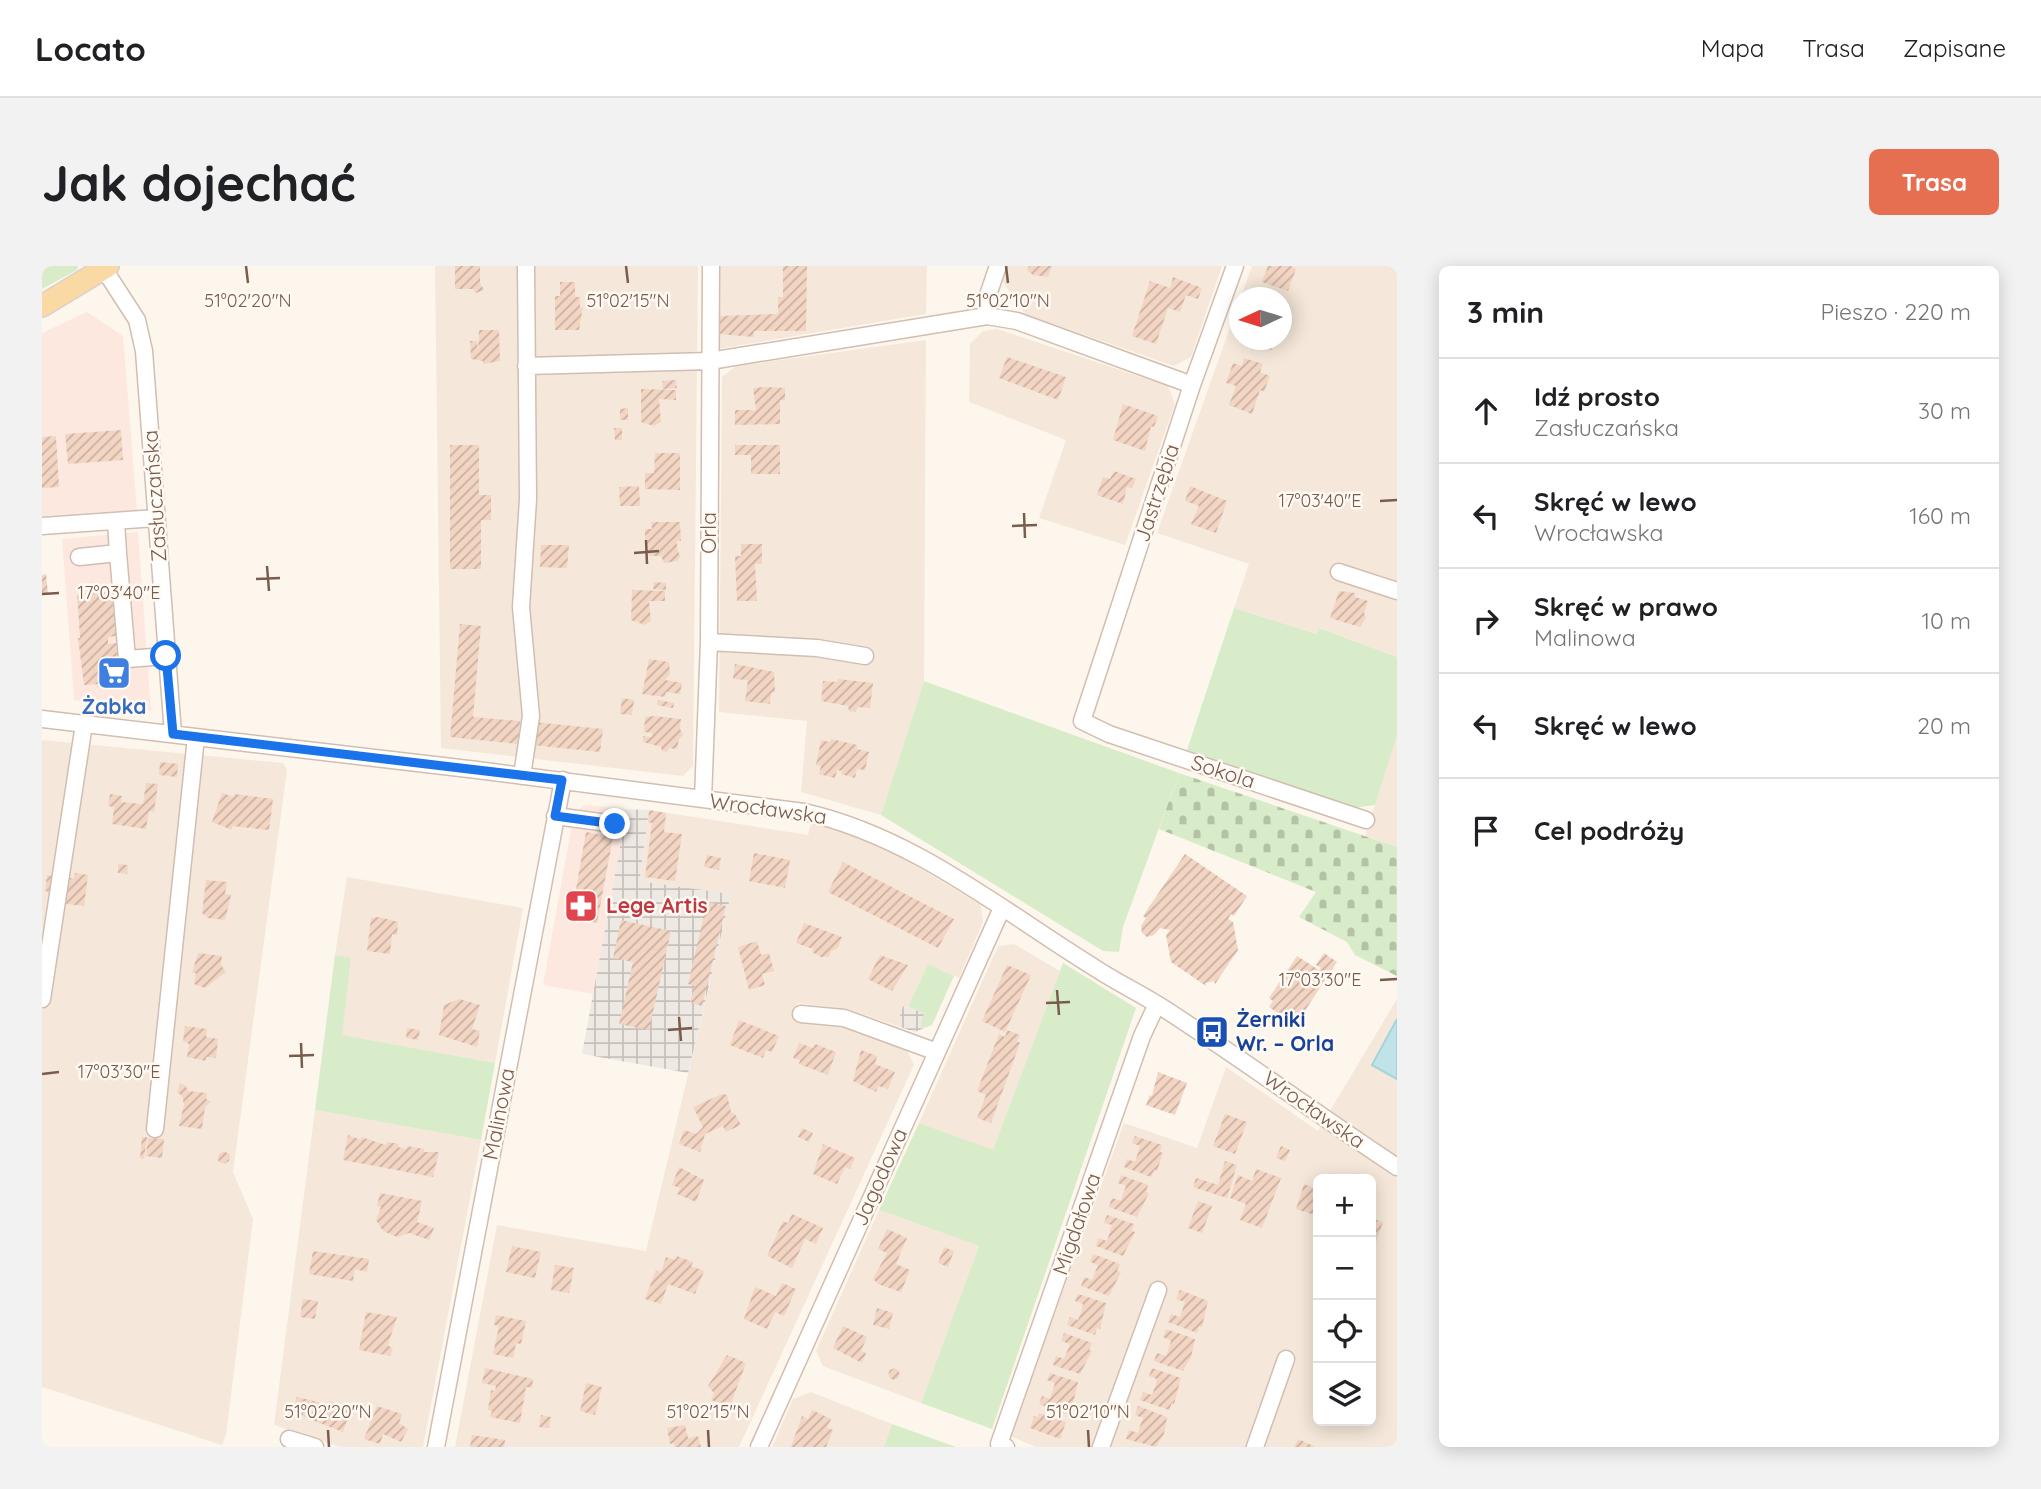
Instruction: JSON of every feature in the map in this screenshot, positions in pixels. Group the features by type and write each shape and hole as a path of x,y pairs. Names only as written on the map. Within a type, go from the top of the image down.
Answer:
{"main road":[{"path":"42,306 104,267"}],"street":[{"path":"522,776 531,716 521,607 527,499 526,266"},
{"name":"Orla","path":"703,799 709,642 711,266"},
{"path":"987,316 988,295 998,266"},
{"name":"Jastrzębia","path":"1082,721 1192,385 1236,266"},
{"name":"Zasłuczańska","path":"104,267 137,320 144,351 173,734"},
{"path":"526,366 710,361 987,316 1017,321 1192,385"},
{"path":"42,526 156,518"},
{"path":"116,521 127,659 166,656"},
{"path":"79,557 118,553"},
{"path":"1339,572 1397,590"},
{"path":"709,642 817,648 865,656"},
{"name":"Wrocławska","path":"42,719 562,780 804,812 869,830 925,860 1157,1004 1397,1167"},
{"name":"Sokola","path":"1082,721 1109,734 1366,820"},
{"path":"42,999 84,724"},
{"path":"155,1129 196,737"},
{"name":"Malinowa","path":"436,1447 562,780"},
{"path":"555,816 615,824"},
{"name":"Jagodowa","path":"760,1447 1002,908"},
{"name":"Migdałowa","path":"1003,1446 1142,1036 1157,1004"},
{"path":"801,1014 844,1018 937,1052"},
{"path":"1101,1447 1158,1290"},
{"path":"1255,1447 1286,1359"},
{"path":"289,1439 315,1447"}],"shaded area":[{"path":"435,266 698,266 693,766 683,776 441,748"},
{"path":"719,266 927,266 926,314 718,349"},
{"path":"1008,266 1222,266 1191,357 1174,366 1025,314 1002,281"},
{"path":"1252,266 1397,266 1397,584 1338,566 1334,579 1397,599 1397,657 1320,628 1318,634 1234,608 1249,564 1157,533 1229,330 1229,350 1292,350 1292,287 1245,287"},
{"path":"87,312 123,336 137,510 42,516 42,333"},
{"path":"997,329 1168,386 1175,404 1125,545 1039,518 1066,440 969,402 970,344 983,331"},
{"path":"926,340 924,681 881,815 801,792 807,721 719,712 722,377 736,366"},
{"path":"138,532 151,711 74,700 62,539"},
{"path":"1397,736 1397,847 1365,836"},
{"path":"42,740 283,763 287,770 233,1172 253,1219 226,1435 222,1445 42,1387"},
{"path":"585,805 627,809 593,994 543,985 574,813"},
{"path":"627,809 649,810 640,876 646,882 731,894 688,1073 582,1054"},
{"path":"649,810 808,835 811,823 873,840 981,905 983,922 959,978 928,964 908,1007 903,1007 897,1026 848,1009 798,1003 791,1013 799,1023 840,1027 907,1050 914,1065 739,1447 455,1447 497,1225 646,1251 731,894 646,882 640,876"},
{"path":"347,877 523,908 495,1063 341,1035 351,959 335,955"},
{"path":"1014,944 1060,971 993,1151 919,1123 998,946"},
{"path":"1397,999 1397,1447 1036,1447 1010,1436 1124,1123 1197,1148 1226,1067 1318,1131"},
{"path":"903,1006 925,1013 920,1026 924,1028 915,1032 897,1026"},
{"path":"315,1110 481,1140 423,1447 340,1447 274,1425"},
{"path":"879,1210 979,1246 921,1403 823,1366 816,1351"},
{"path":"811,1392 892,1424 884,1447 772,1447 793,1399"}],"green space":[{"path":"42,266 78,266 77,270 42,289"},
{"path":"1234,608 1317,634 1319,628 1397,657 1397,736 1375,805 1353,808 1187,750"},
{"path":"924,681 1179,773 1123,927 1119,952 1103,951 881,815"},
{"path":"1179,773 1397,847 1397,976 1355,955 1347,942 1299,917 1316,892 1159,829"},
{"path":"335,955 351,958 342,1035 495,1063 481,1140 315,1110"},
{"path":"1063,963 1136,1008 992,1429 921,1403 979,1246 879,1210 919,1123 993,1150"},
{"path":"928,964 954,976 932,1025 924,1028 920,1027 924,1013 908,1007"},
{"path":"892,1424 956,1447 884,1447"}],"water":[{"path":"1397,1019 1397,1079 1372,1065"}],"building":[{"path":"455,266 480,266 480,283 484,290 476,293 473,289 455,289"},
{"path":"783,266 807,266 806,331 754,331 754,337 720,334 720,316 778,314 778,297 783,297"},
{"path":"1029,266 1052,266 1048,277 1033,275 1027,270"},
{"path":"1268,266 1291,266 1296,269 1289,287 1276,287 1262,282"},
{"path":"1173,277 1202,288 1198,299 1186,295 1180,312 1168,308 1156,344 1132,336 1150,281 1170,288"},
{"path":"560,282 575,282 575,297 580,297 580,308 583,307 579,330 555,330 555,296 560,296"},
{"path":"479,330 499,330 500,361 483,364 483,361 471,359 470,341 477,341 478,353"},
{"path":"1007,357 1066,377 1058,400 999,378"},
{"path":"1244,358 1263,364 1260,372 1270,376 1264,392 1260,390 1252,414 1229,405 1236,386 1226,383 1233,363 1242,366"},
{"path":"676,380 677,388 663,389 662,381"},
{"path":"753,388 785,388 785,400 780,400 780,424 735,425 735,410 756,410"},
{"path":"641,389 676,390 676,400 659,399 661,422 654,426 641,422"},
{"path":"1123,404 1158,416 1154,427 1151,426 1145,451 1113,440"},
{"path":"628,408 628,420 620,420 620,409"},
{"path":"614,428 622,428 622,440 615,440"},
{"path":"121,430 123,460 68,464 65,434"},
{"path":"56,436 59,487 42,488 42,437"},
{"path":"450,445 479,445 479,495 491,495 491,520 481,520 481,569 450,569"},
{"path":"735,445 780,445 780,474 751,474 751,455 735,455"},
{"path":"655,453 680,453 680,490 645,489 645,473 654,473"},
{"path":"1114,471 1136,479 1132,488 1127,487 1123,504 1097,495 1103,477 1110,479"},
{"path":"639,486 640,506 620,506 619,487"},
{"path":"1190,486 1227,501 1216,533 1191,524 1199,506 1185,501"},
{"path":"651,522 680,522 681,541 677,541 677,547 680,557 677,561 664,563 661,556 650,556 645,550 645,529 652,529"},
{"path":"741,544 762,544 762,564 755,564 757,601 737,601 735,556 741,556"},
{"path":"541,545 569,545 567,568 540,567"},
{"path":"46,574 48,593 42,594 42,575"},
{"path":"654,582 666,583 666,590 653,589"},
{"path":"632,590 665,591 665,601 649,601 651,621 645,625 631,620"},
{"path":"1339,591 1355,593 1355,597 1368,601 1364,613 1366,618 1360,627 1330,618"},
{"path":"108,592 108,597 112,596 116,636 108,637 108,644 116,643 119,678 114,679 114,683 84,685 78,638 77,594"},
{"path":"460,624 481,626 473,717 520,721 518,744 450,737"},
{"path":"649,659 669,662 670,674 665,680 682,683 680,694 666,692 665,697 642,694"},
{"path":"735,664 774,672 775,692 771,693 770,704 745,701 748,680 733,679"},
{"path":"838,679 873,683 870,708 858,707 855,712 849,711 848,706 821,701 823,681 837,682"},
{"path":"622,698 634,700 632,715 620,714"},
{"path":"658,700 674,703 673,708 657,705"},
{"path":"645,717 681,719 680,729 683,735 679,739 677,749 662,751 661,747 643,742 643,736 652,737 652,733 644,732"},
{"path":"534,722 603,729 600,752 532,745"},
{"path":"831,739 857,745 857,749 869,752 865,770 857,769 855,778 837,770 835,778 819,774 821,766 816,765 821,740 830,742"},
{"path":"160,762 178,764 177,777 159,775"},
{"path":"146,783 158,784 154,812 149,811 146,829 112,824 114,807 108,806 110,794 122,796 121,802 143,804"},
{"path":"222,793 234,797 234,794 273,799 269,830 232,826 232,830 212,822"},
{"path":"649,810 666,813 664,832 682,834 675,881 645,877 652,823 648,822"},
{"path":"586,832 613,837 597,923 571,918"},
{"path":"754,853 790,860 785,888 749,881"},
{"path":"1185,854 1247,896 1234,916 1231,914 1228,919 1233,922 1238,950 1215,984 1214,981 1205,983 1206,986 1171,962 1166,935 1170,930 1160,928 1154,935 1147,937 1142,933 1141,926 1146,918 1143,916"},
{"path":"707,855 721,858 719,870 704,867"},
{"path":"843,862 954,919 938,948 828,892"},
{"path":"118,864 128,865 127,874 118,873"},
{"path":"75,873 88,875 84,906 66,904 69,878 74,878"},
{"path":"47,875 53,876 51,892 45,891"},
{"path":"206,880 227,882 225,894 231,895 225,920 208,918 202,913"},
{"path":"707,902 726,906 702,1006 690,1002 695,986 688,984"},
{"path":"379,917 398,922 397,935 392,934 390,954 367,951 371,918"},
{"path":"621,920 671,931 649,1030 619,1024 633,962 613,958"},
{"path":"804,923 842,937 838,948 831,951 829,957 821,957 812,952 813,949 796,943"},
{"path":"757,941 761,955 769,953 774,971 762,974 765,985 749,990 738,947"},
{"path":"198,953 222,956 221,965 226,972 205,988 194,984 196,973 192,973"},
{"path":"1324,953 1337,962 1300,1018 1294,1015 1290,1021 1269,1007 1273,1001 1269,998 1297,956 1319,970 1321,968 1316,965"},
{"path":"880,955 908,965 892,991 868,979"},
{"path":"1007,965 1031,975 1005,1032 982,1021"},
{"path":"459,999 480,1005 472,1029 480,1031 477,1047 439,1035 444,1005"},
{"path":"739,1020 779,1036 772,1052 766,1050 763,1058 730,1045"},
{"path":"185,1026 207,1029 206,1037 218,1039 216,1058 206,1057 206,1061 187,1057 189,1044 183,1041"},
{"path":"407,1028 420,1030 418,1040 406,1038"},
{"path":"1007,1030 1020,1035 1017,1041 1020,1043 991,1123 977,1118 986,1095 977,1091 999,1034 1005,1037"},
{"path":"799,1043 813,1048 815,1044 836,1052 828,1075 799,1064 800,1060 793,1058"},
{"path":"861,1050 877,1056 875,1064 895,1072 888,1089 878,1086 876,1092 853,1081"},
{"path":"1158,1072 1187,1083 1175,1115 1146,1105 1150,1095 1152,1096"},
{"path":"180,1084 185,1085 188,1091 207,1093 206,1099 211,1102 205,1107 202,1129 179,1126 184,1104 182,1096 177,1092"},
{"path":"722,1094 727,1095 731,1112 741,1125 726,1132 723,1126 705,1134 700,1152 679,1144 684,1130 696,1134 703,1127 693,1107"},
{"path":"1225,1114 1247,1122 1235,1154 1213,1146"},
{"path":"802,1128 813,1133 809,1142 798,1137"},
{"path":"348,1135 386,1145 387,1142 399,1144 398,1147 406,1149 407,1146 424,1149 424,1152 439,1152 433,1177 343,1160"},
{"path":"1135,1136 1162,1145 1160,1152 1163,1153 1157,1171 1154,1170 1151,1177 1124,1167 1127,1159 1135,1162 1140,1146 1132,1143"},
{"path":"142,1137 147,1137 144,1159 140,1158"},
{"path":"148,1138 164,1139 162,1158 146,1156"},
{"path":"823,1144 855,1158 850,1169 845,1167 837,1184 813,1174"},
{"path":"1281,1146 1290,1150 1285,1161 1276,1158"},
{"path":"224,1151 230,1155 229,1161 224,1164 218,1161 219,1154"},
{"path":"1225,1161 1237,1165 1227,1198 1193,1187 1196,1178 1218,1185"},
{"path":"679,1167 704,1180 696,1202 677,1194 680,1188 672,1185"},
{"path":"1256,1169 1281,1178 1262,1228 1240,1220 1246,1204 1230,1198 1238,1175 1252,1181"},
{"path":"1121,1175 1148,1185 1146,1192 1149,1193 1137,1217 1109,1207 1112,1198 1121,1201 1126,1186 1118,1183"},
{"path":"1304,1184 1313,1187 1313,1214 1296,1209"},
{"path":"380,1193 422,1201 417,1222 434,1228 429,1240 409,1233 397,1237 383,1231 376,1220 381,1207 377,1206"},
{"path":"1198,1201 1212,1206 1202,1233 1188,1228"},
{"path":"792,1214 823,1228 816,1244 805,1239 792,1268 767,1256 783,1221 788,1223"},
{"path":"1107,1215 1134,1224 1132,1231 1135,1232 1123,1256 1096,1246 1098,1238 1107,1241 1112,1225 1104,1223"},
{"path":"1376,1220 1383,1222 1376,1241"},
{"path":"887,1229 907,1238 896,1264 910,1270 901,1292 878,1284 873,1279 887,1253 878,1249"},
{"path":"512,1246 541,1252 535,1278 506,1272"},
{"path":"944,1247 954,1251 948,1267 938,1263"},
{"path":"313,1251 369,1259 367,1272 355,1269 353,1281 309,1274"},
{"path":"1093,1254 1120,1264 1117,1271 1121,1272 1109,1296 1081,1286 1084,1277 1092,1280 1098,1265 1090,1262"},
{"path":"677,1256 693,1262 691,1266 704,1271 695,1294 668,1284 661,1304 645,1299 656,1270 661,1272 666,1257 675,1260"},
{"path":"555,1265 574,1268 569,1293 551,1290"},
{"path":"782,1283 796,1289 784,1316 775,1312 767,1329 744,1319 755,1287 776,1296"},
{"path":"1180,1290 1208,1301 1202,1327 1199,1326 1197,1333 1168,1322 1171,1314 1180,1317 1185,1302 1176,1299"},
{"path":"1078,1294 1106,1303 1100,1329 1097,1328 1095,1335 1067,1325 1070,1317 1078,1320 1081,1312 1083,1304 1075,1301"},
{"path":"303,1299 318,1301 315,1319 300,1317"},
{"path":"877,1308 893,1313 889,1329 873,1325"},
{"path":"366,1312 397,1317 388,1345 393,1349 390,1356 359,1350"},
{"path":"496,1315 526,1321 521,1344 516,1343 513,1358 493,1354 499,1326 494,1325"},
{"path":"843,1326 867,1337 861,1351 866,1353 862,1363 833,1348"},
{"path":"1166,1329 1195,1339 1191,1357 1183,1371 1154,1361 1157,1353 1166,1356 1171,1341 1163,1337"},
{"path":"1064,1333 1092,1343 1089,1350 1092,1351 1080,1374 1053,1365 1056,1356 1064,1359 1070,1344 1061,1341"},
{"path":"727,1355 746,1363 730,1406 711,1400 714,1393 708,1386"},
{"path":"485,1368 533,1379 532,1388 526,1387 520,1423 490,1417 492,1411 488,1410 491,1390 495,1391 496,1386 482,1383"},
{"path":"894,1368 900,1374 894,1380 888,1374"},
{"path":"1152,1368 1181,1378 1174,1404 1172,1403 1169,1410 1140,1400 1143,1392 1152,1395 1157,1379 1149,1376"},
{"path":"1050,1373 1078,1382 1072,1408 1069,1407 1066,1414 1039,1404 1042,1396 1050,1399 1055,1383 1047,1380"},
{"path":"586,1383 602,1387 595,1415 580,1411"},
{"path":"297,1397 326,1404 329,1401 350,1412 343,1432 292,1412"},
{"path":"377,1406 402,1414 399,1423 408,1429 401,1442 383,1434 380,1444 364,1439"},
{"path":"1138,1406 1167,1417 1164,1434 1156,1447 1126,1439 1129,1430 1138,1433 1143,1418 1135,1415"},
{"path":"812,1410 831,1419 827,1428 833,1430 826,1447 791,1447 802,1416 808,1419"},
{"path":"1039,1413 1066,1422 1060,1439 1030,1428 1034,1416 1038,1417"},
{"path":"541,1415 551,1417 549,1428 539,1427"},
{"path":"685,1425 688,1438 698,1436 701,1447 675,1447 674,1443 670,1444 667,1428"},
{"path":"472,1435 505,1440 504,1447 470,1447"},
{"path":"1298,1439 1316,1447 1294,1447"}],"place":[{"name":"Żabka","path":"114,673"},
{"name":"Lege Artis","path":"581,906"},
{"name":"Żerniki Wr. – Orla","path":"1212,1032"}],"route":[{"path":"166,656 173,734 562,780 555,816 615,824"}]}
